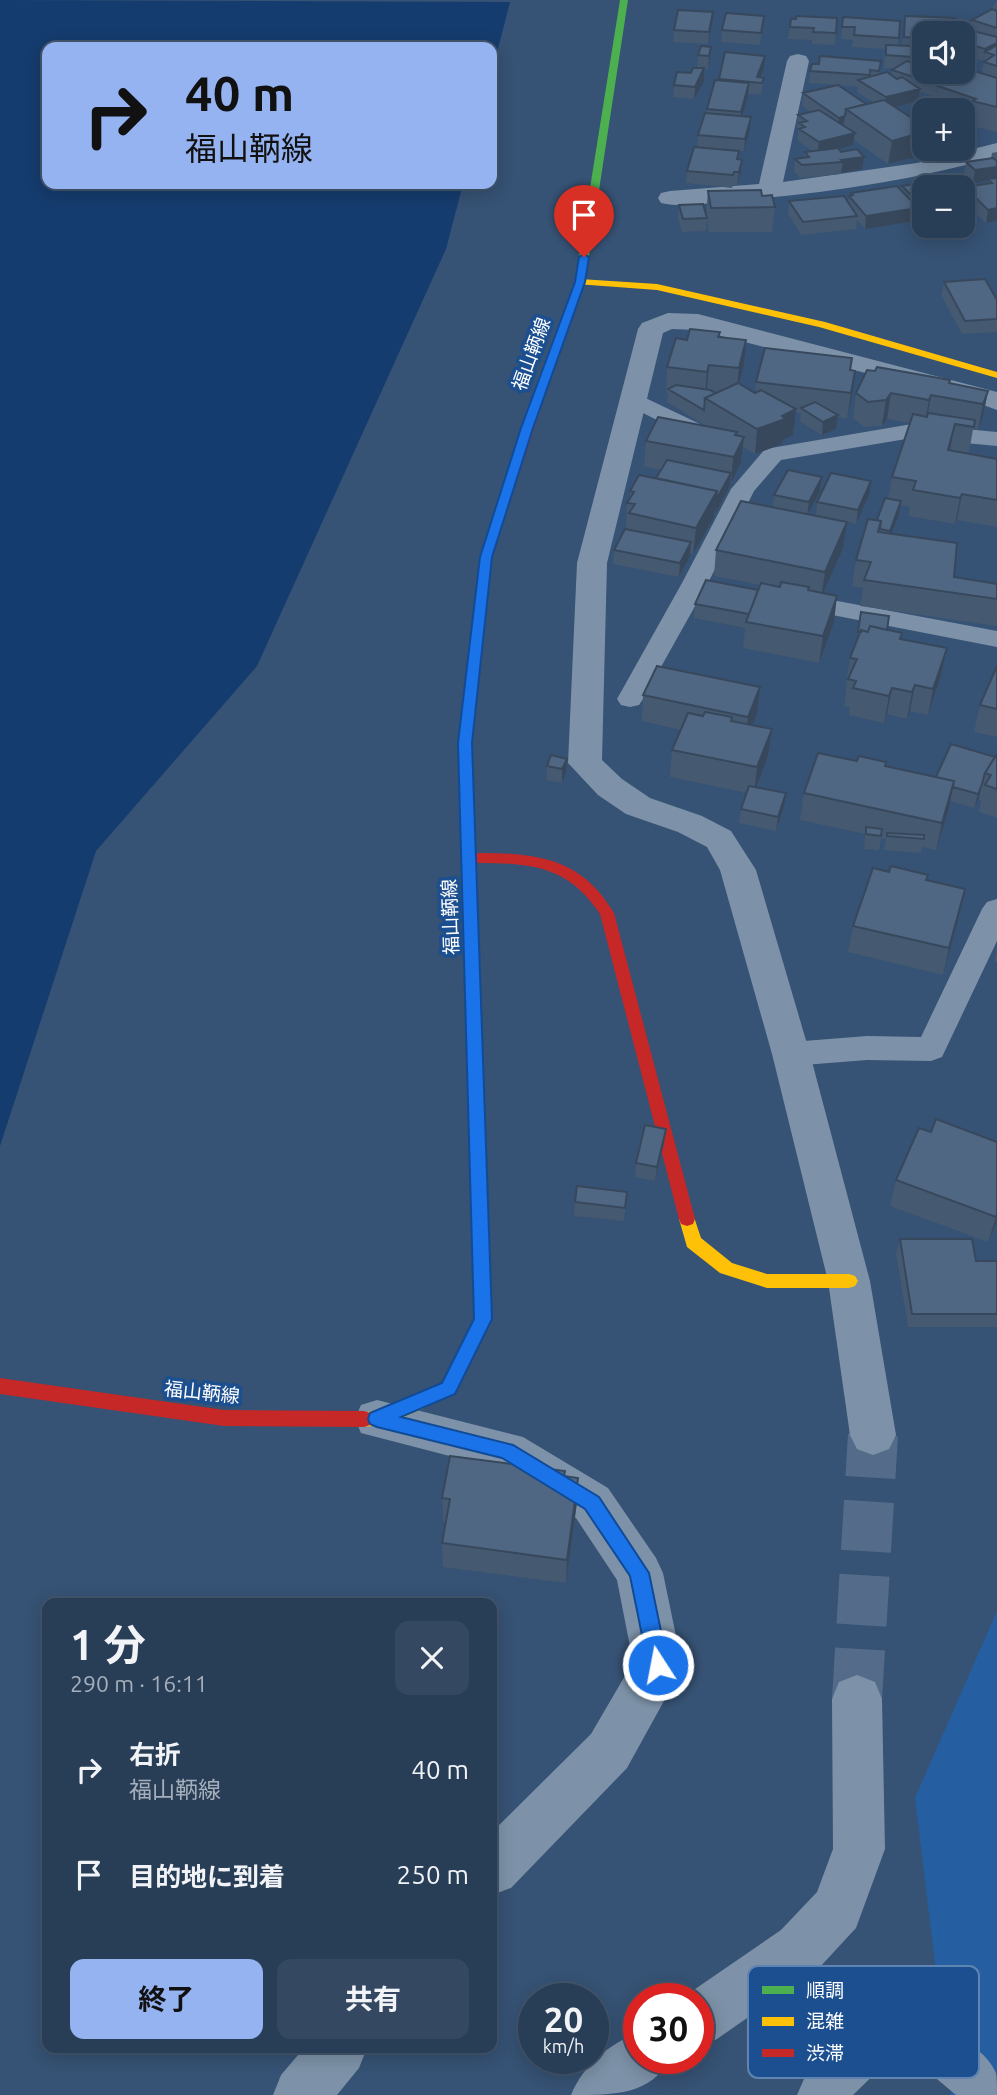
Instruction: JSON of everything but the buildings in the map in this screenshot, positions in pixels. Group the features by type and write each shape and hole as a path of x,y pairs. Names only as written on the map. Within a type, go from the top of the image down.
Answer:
{"main road":[{"name":"福山鞆線","path":"0,1386 224,1418 377,1419 449,1388 483,1319 465,743 486,557 527,428 580,282 624,0"},
{"path":"580,282 657,287 821,324 997,375"},
{"path":"469,859 525,858 556,869 584,883 607,913 692,1242 726,1268 767,1280 849,1281"}],"street":[{"path":"769,191 798,61"},
{"path":"670,198 769,191 873,179 941,167 997,150"},
{"path":"873,1435 849,1281 791,1054 738,870 719,839 690,824 638,806 610,787 585,763 592,563 651,329 668,321 698,322 976,393 997,402"},
{"path":"377,1419 507,1451 592,1503 639,1573 658,1665 609,1751 497,1864"},
{"path":"776,1966 800,1949 837,1909 859,1849 857,1699"},
{"path":"714,2009 748,1985"},
{"path":"301,2095 335,2053"},
{"path":"599,2095 623,2072"}],"lane":[{"path":"635,400 764,464"},
{"path":"630,699 695,583 743,489 772,454 855,438 912,431 997,439"},
{"path":"695,583 723,588"},
{"path":"778,598 997,639"},
{"path":"791,1054 867,1048 931,1049 997,909"},
{"path":"820,2095 838,2078"},
{"path":"974,2078 983,2095"}],"shaded area":[{"path":"0,0 510,2 497,53 497,42 42,42 42,189 462,189 446,249 257,666 96,851 0,1146"},
{"path":"997,1611 997,2095 951,2095 949,2078 979,2078 979,1966 935,1966 915,1798"}],"tunnel":[{"path":"857,1699 873,1435"}],"traffic: fast":[{"path":"544,380 580,282 624,0"}],"traffic: slow":[{"path":"580,282 657,287 821,324 997,375"},
{"path":"364,1419 377,1419 449,1388 483,1319 472,968"},
{"path":"687,1219 693,1242 726,1268 767,1281 849,1281"}],"traffic: jam":[{"path":"472,968 465,743 486,557 544,380"},
{"path":"469,858 532,861 562,869 588,887 607,913 687,1219"},
{"path":"0,1386 224,1418 364,1419"}],"route":[{"path":"584,257 580,282 527,428 486,557 465,743 483,1319 449,1388 377,1419 507,1451 592,1503 639,1573 658,1665"}]}
